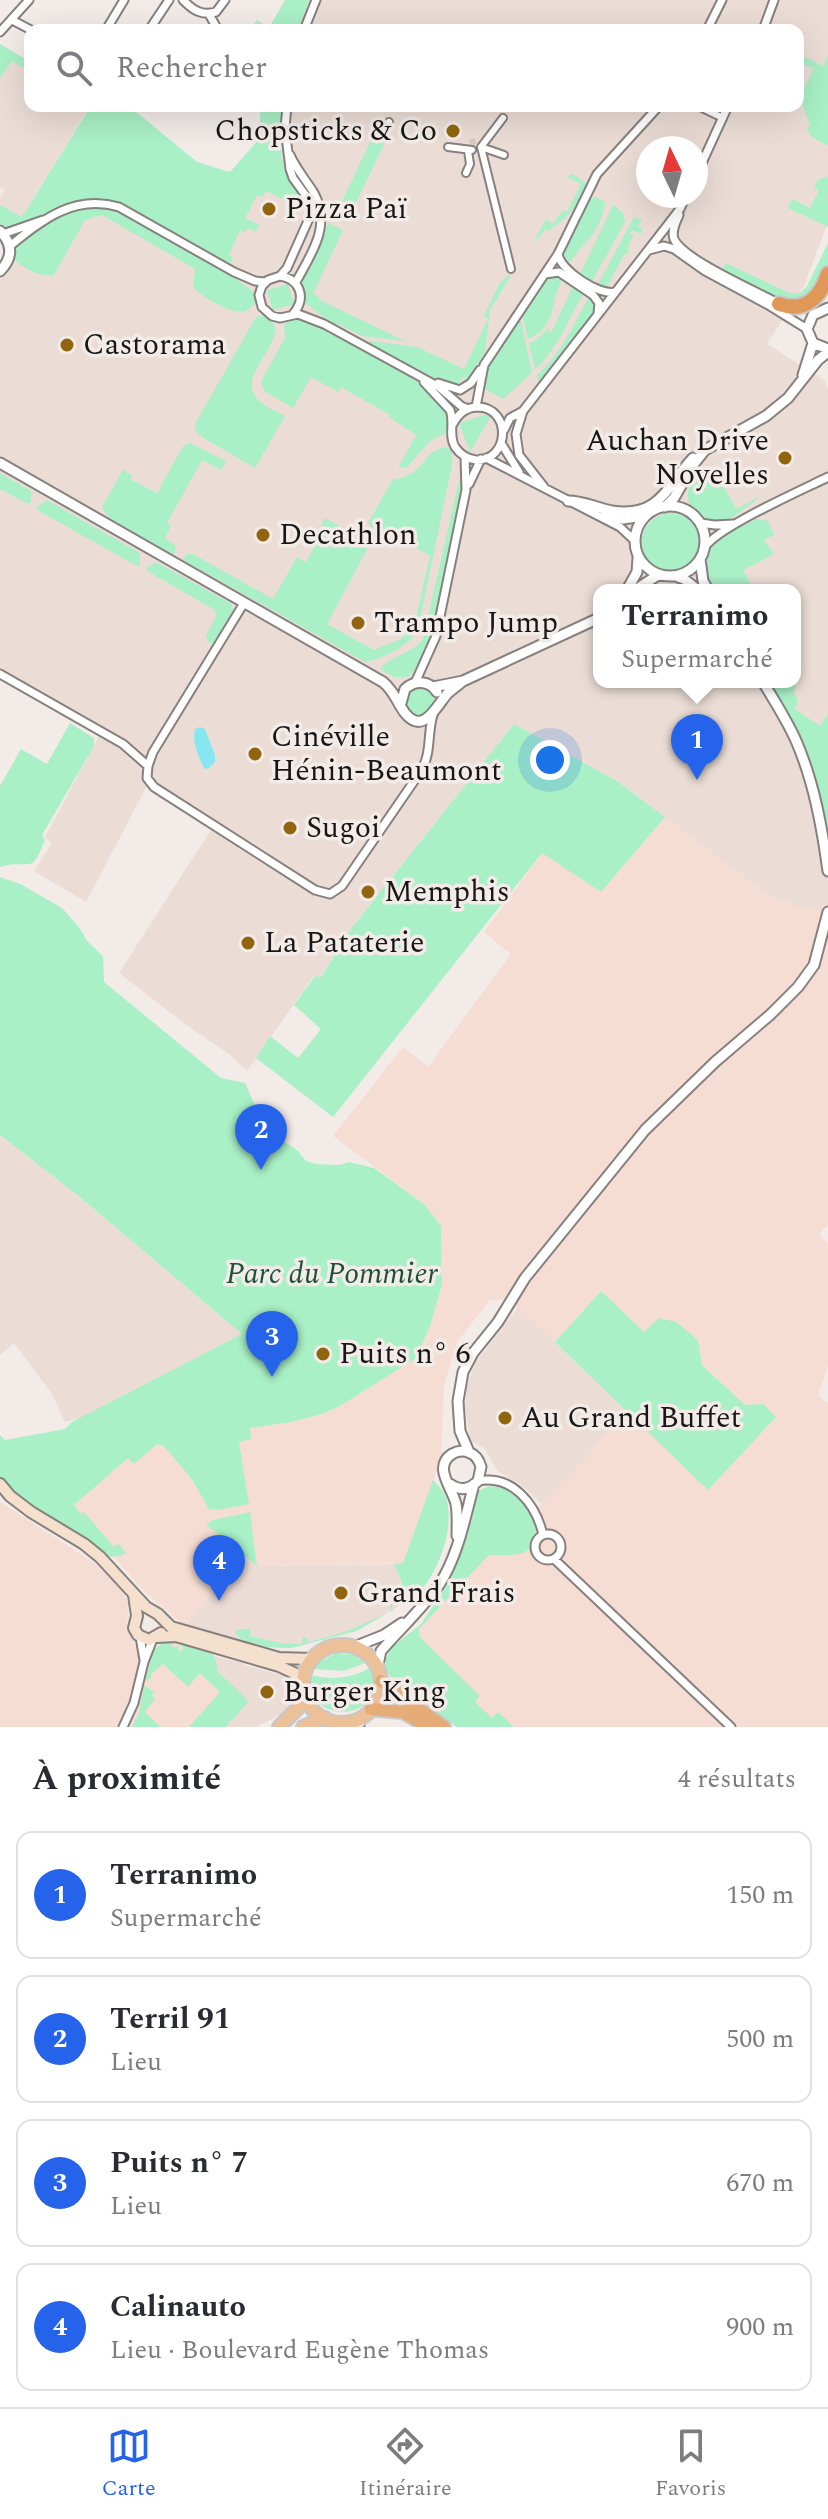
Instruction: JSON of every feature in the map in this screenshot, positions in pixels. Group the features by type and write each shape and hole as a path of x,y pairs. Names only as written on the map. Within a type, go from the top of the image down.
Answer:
{"highway":[{"path":"779,304 802,307 810,303 821,292 828,274"},
{"path":"821,311 828,293"},
{"path":"381,1681 444,1727"},
{"path":"371,1709 403,1712 429,1727"}],"main road":[{"path":"0,1484 31,1512 100,1557 133,1594 171,1627 279,1658 312,1659"},
{"path":"133,1594 137,1616 134,1628 140,1637 176,1636 279,1666 294,1673 312,1707 333,1722"},
{"path":"137,1616 151,1611"},
{"path":"155,1638 163,1627 162,1620"},
{"path":"279,1727 297,1709 306,1670 312,1659 329,1647 339,1645 366,1653 375,1663 381,1681 379,1696 371,1709 359,1722 303,1727"}],"street":[{"path":"0,32 29,0"},
{"path":"110,24 124,0"},
{"path":"153,24 169,0"},
{"path":"183,0 197,12 209,14 221,8 225,0"},
{"path":"306,24 316,0"},
{"path":"710,24 722,0"},
{"path":"765,24 774,0"},
{"path":"209,14 215,24"},
{"path":"12,20 24,26"},
{"path":"280,276 287,268 312,212 309,200 293,178 286,146 286,112"},
{"path":"416,376 460,390 471,383 558,254 597,174 654,112"},
{"path":"710,112 723,118"},
{"path":"708,150 726,112"},
{"path":"466,173 475,149 503,118"},
{"path":"383,134 389,122"},
{"path":"286,146 315,194 322,216 322,229 296,282"},
{"path":"448,147 504,155"},
{"path":"475,149 511,269"},
{"path":"0,271 8,260 10,246 2,233 86,202 106,203 119,207 255,281 265,282 286,276 300,288 301,302 293,314"},
{"path":"544,487 522,463 519,455 516,434 523,411 680,209"},
{"path":"680,209 673,231 677,244 694,258 796,313 821,311"},
{"path":"10,246 52,216"},
{"path":"568,501 584,501 622,512 646,507 666,494 693,457 766,416 799,386 828,351 813,343 807,329 705,271 674,249 664,246 647,252"},
{"path":"558,254 563,267 601,292 617,291"},
{"path":"234,272 259,295 262,307 272,316 280,318 293,314 324,324 439,387 461,406 495,414 501,421 503,432"},
{"path":"544,275 559,272 593,295 599,303 597,315"},
{"path":"259,295 265,282"},
{"path":"301,302 324,324"},
{"path":"807,329 821,311"},
{"path":"799,386 813,343"},
{"path":"453,424 459,415 472,408 484,365"},
{"path":"416,376 444,402 453,415 452,441 465,457 484,459 520,474 620,527 635,541"},
{"path":"466,490 484,459 494,454 501,443 510,418 523,411"},
{"path":"501,443 520,474"},
{"path":"665,507 705,450"},
{"path":"401,703 402,693 412,684 436,636 466,490 465,457"},
{"path":"0,463 383,682 393,690 406,714 416,719 425,719 434,714"},
{"path":"674,576 689,571 700,559 709,541 828,477"},
{"path":"684,481 688,511"},
{"path":"630,584 637,572 637,528 654,510 677,507 688,511 700,523 705,535 705,547"},
{"path":"589,511 623,520 645,517"},
{"path":"700,523 739,523"},
{"path":"637,555 658,575 674,576 690,584"},
{"path":"700,559 705,584"},
{"path":"644,584 658,575"},
{"path":"244,603 153,752 147,778 154,787 315,890 326,894 338,890 346,881 421,771 429,755 434,714 439,704 463,681"},
{"path":"383,682 430,685 463,681 593,621"},
{"path":"425,660 430,685 439,704"},
{"path":"0,674 123,744 148,766"},
{"path":"766,688 791,731 807,770 828,871"},
{"path":"416,719 430,738"},
{"path":"455,1452 460,1431 459,1390 467,1363 498,1322 525,1278 645,1130 798,987 814,965 827,917"},
{"path":"460,1431 469,1452"},
{"path":"457,1542 457,1507 450,1484 443,1475 446,1459 455,1452 469,1452 476,1456 481,1467 531,1504 543,1535"},
{"path":"375,1663 381,1651 444,1576 466,1519 481,1467"},
{"path":"450,1484 460,1489 496,1480"},
{"path":"554,1559 560,1552 559,1540 552,1534 543,1535 535,1544 536,1553 542,1559 554,1559 731,1727"},
{"path":"354,1647 384,1635 412,1617"},
{"path":"140,1637 144,1662"},
{"path":"123,1727 155,1638"}],"shaded area":[{"path":"309,0 828,0 828,222 804,286 767,344 824,380 828,389 828,912 797,907 764,892 617,781 514,724 350,930 320,977 314,976 247,1071 229,1054 119,973 214,825 149,782 86,902 34,871 52,844 45,837 101,732 0,672 0,274 12,258 15,247 72,210 121,213 219,269 229,255 281,112 804,112 804,24 300,24"},
{"path":"0,44 24,58 24,112 86,112 22,217 0,205 5,190 0,187"},
{"path":"665,817 764,892 797,907 828,912 828,1224 819,1234 828,1244 828,1365 818,1395 828,1404 828,1727 514,1727 498,1713 492,1719 474,1702 480,1696 419,1636 419,1629 629,1412 708,1490 745,1405 702,1365 698,1340 644,1332 601,1291 555,1342 504,1299 490,1300 457,1342 444,1385 441,1459 403,1563 257,1566 250,1512 213,1520 207,1525 243,1556 185,1626 146,1593 63,1500 124,1448 164,1445 191,1478 209,1509 248,1504 239,1442 249,1428 322,1414 416,1358 430,1326 442,1285 441,1226 424,1204 333,1136 403,1047 428,1067 511,954 484,932 542,853 601,891"},
{"path":"0,1135 81,1198 242,1334 82,1418 65,1422 52,1394 14,1343 0,1355"},
{"path":"518,1307 629,1412 542,1504 520,1484 498,1471 484,1448 470,1441 465,1406 467,1385 475,1363"},
{"path":"0,1502 96,1564 120,1588 128,1603 127,1630 135,1646 155,1650 181,1642 203,1667 246,1699 248,1702 226,1727 0,1727"},
{"path":"243,1556 257,1566 394,1564 402,1582 399,1590 416,1596 356,1631 291,1648 267,1647 223,1635 214,1636 185,1626"},
{"path":"212,1656 288,1677 294,1691 291,1705 283,1713 256,1727 226,1727 247,1701 203,1667"}],"green space":[{"path":"285,0 309,0 300,24 271,24"},
{"path":"0,44 24,58 24,68 12,61 0,78"},
{"path":"828,55 828,146 812,137 806,128 810,126 804,109 804,88 814,69 804,64 804,56 823,66"},
{"path":"87,112 136,112 197,162 230,172 260,138 260,112 282,112 280,144 285,168 296,190 306,199 304,204 293,199 291,203 266,191 262,197 257,195 245,218 259,225 256,232 248,228 245,232 240,230 229,255 233,257 230,266 116,202 71,202 7,228 0,223 0,205 22,217"},
{"path":"373,136 385,142 353,209 337,200 342,201"},
{"path":"573,174 586,183 576,205 532,244 548,216 547,220 553,224 563,210 567,212 581,184 567,177"},
{"path":"828,176 828,227 788,208 792,199 810,208 819,190 814,188 818,180"},
{"path":"596,197 605,202 600,222 567,266 563,261 564,251 589,200"},
{"path":"613,205 623,213 625,222 591,283 579,276"},
{"path":"87,207 103,207 121,213 232,276 254,292 256,302 241,312 210,300 193,287 195,269 102,215 85,220 54,275 31,271 12,258 15,247 30,233 59,217"},
{"path":"634,217 642,219 638,227 642,227 641,234 632,230 629,253 624,255 606,289 597,286"},
{"path":"329,223 343,230 313,294 405,341 362,336 333,324 304,302 302,277"},
{"path":"828,243 828,267 817,294 783,303 721,270 726,263 789,293 799,294 807,286"},
{"path":"509,274 490,310 485,353 467,379 463,377 457,385 442,382 361,340 417,347 464,369 488,319 484,316 499,284"},
{"path":"555,274 563,278 549,321 538,334 528,339 522,314 547,278"},
{"path":"564,279 584,292 557,343 535,370 529,343 549,328 548,332 551,333 572,288 563,282"},
{"path":"288,284 294,304 273,310 267,290"},
{"path":"589,296 596,301 596,310 539,384 537,375 560,348"},
{"path":"263,315 273,322 275,331 273,341 255,373 252,384 254,394 263,404 285,416 255,468 202,437 195,430 195,424 256,317"},
{"path":"299,317 323,327 422,385 449,416 445,434 431,440 407,467 398,468 416,435 390,415 341,387 338,392 311,377 293,408 264,391 261,381 285,338 286,322"},
{"path":"519,320 532,373 503,399 483,388 484,372"},
{"path":"488,414 491,416 470,452 459,423"},
{"path":"190,443 226,461 221,470 202,460 167,523 171,526 165,538 176,546 174,555 110,519 102,507 123,470 132,475 130,479 157,493 183,446"},
{"path":"446,447 452,451 452,465 418,629 409,641 388,655 365,662 183,560 186,554 193,554 273,599 297,557 306,562 325,528 321,525 325,518 370,544 327,624 374,650 401,639 415,622 430,556 379,527 376,531 368,523 393,479 412,473 432,453"},
{"path":"713,467 740,468 748,476 745,478 743,475 723,485 736,509 759,498 726,522 701,518 692,510 688,499 692,482"},
{"path":"461,472 465,474 464,487 433,633 419,668 408,677 394,677 380,669 423,639"},
{"path":"0,473 31,491 31,502 28,504 0,489"},
{"path":"47,500 140,553 140,565 37,510"},
{"path":"671,513 692,521 700,542 692,563 671,571 650,563 642,542 650,521"},
{"path":"756,519 768,521 774,535 764,540 774,554 743,570 748,584 710,584 706,575 707,553 722,538"},
{"path":"156,562 232,604 233,612 214,643 209,643 206,636 216,616 215,610 147,571 147,567"},
{"path":"420,687 430,691 434,701 430,711 420,715 410,711 406,701 410,691"},
{"path":"772,688 795,688 793,692 798,700 795,709 820,726 828,713 828,835 802,744"},
{"path":"70,723 94,738 94,746 42,835 45,840 36,859 30,864 0,867 0,786 21,749 47,764"},
{"path":"514,724 617,781 665,817 601,892 542,853 333,1117 256,1058 270,1036 298,1058 321,1029 294,1005 315,976 321,977 350,930"},
{"name":"Parc du Pommier","path":"0,877 20,884 62,908 103,956 104,982 221,1078 245,1083 265,1128 298,1151 306,1161 339,1165 349,1162 374,1168 424,1204 441,1226 442,1285 430,1326 416,1358 322,1414 250,1428 251,1439 239,1442 249,1504 209,1509 191,1478 163,1445 156,1445 134,1464 128,1458 74,1505 81,1514 84,1512 114,1547 119,1544 126,1553 120,1556 108,1557 45,1514 42,1518 0,1484 0,1435 5,1440 65,1429 72,1422 242,1334 81,1198 0,1135"},
{"path":"601,1291 644,1332 659,1318 676,1322 698,1340 702,1365 745,1405 763,1404 776,1417 708,1490 555,1342"},
{"path":"433,1480 445,1495 449,1521 447,1535 432,1575 416,1596 399,1590 402,1582 394,1564 403,1563"},
{"path":"498,1484 532,1513 536,1529 531,1546 520,1554 489,1555 419,1629 419,1636 480,1696 475,1702 492,1718 498,1712 514,1727 457,1727 396,1684 385,1669 386,1659 391,1648 421,1624 450,1581 471,1522 478,1491"},
{"path":"250,1512 257,1566 206,1525 213,1520"},
{"path":"388,1613 356,1631 291,1648 267,1647 242,1640 235,1633 238,1629 251,1629 250,1636 302,1644 303,1637 309,1642 347,1631"},
{"path":"167,1640 177,1641 171,1645 174,1648 178,1645 179,1652 183,1650 181,1642 212,1654 218,1672 245,1697 248,1702 226,1727 189,1727 220,1692 200,1673 188,1687 163,1664 152,1673 149,1681 145,1679 154,1649"},
{"path":"336,1653 354,1655 365,1663 344,1671 314,1669"},
{"path":"369,1668 374,1686 369,1700 359,1708 346,1712 331,1710 319,1704 311,1692 311,1675 341,1678"},
{"path":"144,1685 154,1692 152,1696 155,1699 145,1712 161,1727 132,1727 139,1713"}],"water":[{"path":"195,729 205,729 215,755 215,762 208,769 204,768 195,744"}],"tunnel":[{"path":"472,139 475,149"}],"place":[{"name":"Chopsticks & Co","path":"453,131"},
{"name":"Pizza Paï","path":"269,209"},
{"name":"Castorama","path":"67,345"},
{"name":"Auchan Drive Noyelles","path":"785,458"},
{"name":"Decathlon","path":"263,535"},
{"name":"Trampo Jump","path":"358,623"},
{"name":"Cinéville Hénin-Beaumont","path":"255,754"},
{"name":"Terranimo","path":"697,780"},
{"name":"Sugoi","path":"290,828"},
{"name":"Memphis","path":"368,892"},
{"name":"La Pataterie","path":"248,943"},
{"name":"Terril 91","path":"261,1170"},
{"name":"Puits n° 6","path":"323,1354"},
{"name":"Puits n° 7","path":"272,1377"},
{"name":"Au Grand Buffet","path":"505,1418"},
{"name":"Grand Frais","path":"341,1593"},
{"name":"Calinauto","path":"219,1601"},
{"name":"Burger King","path":"267,1692"}]}
